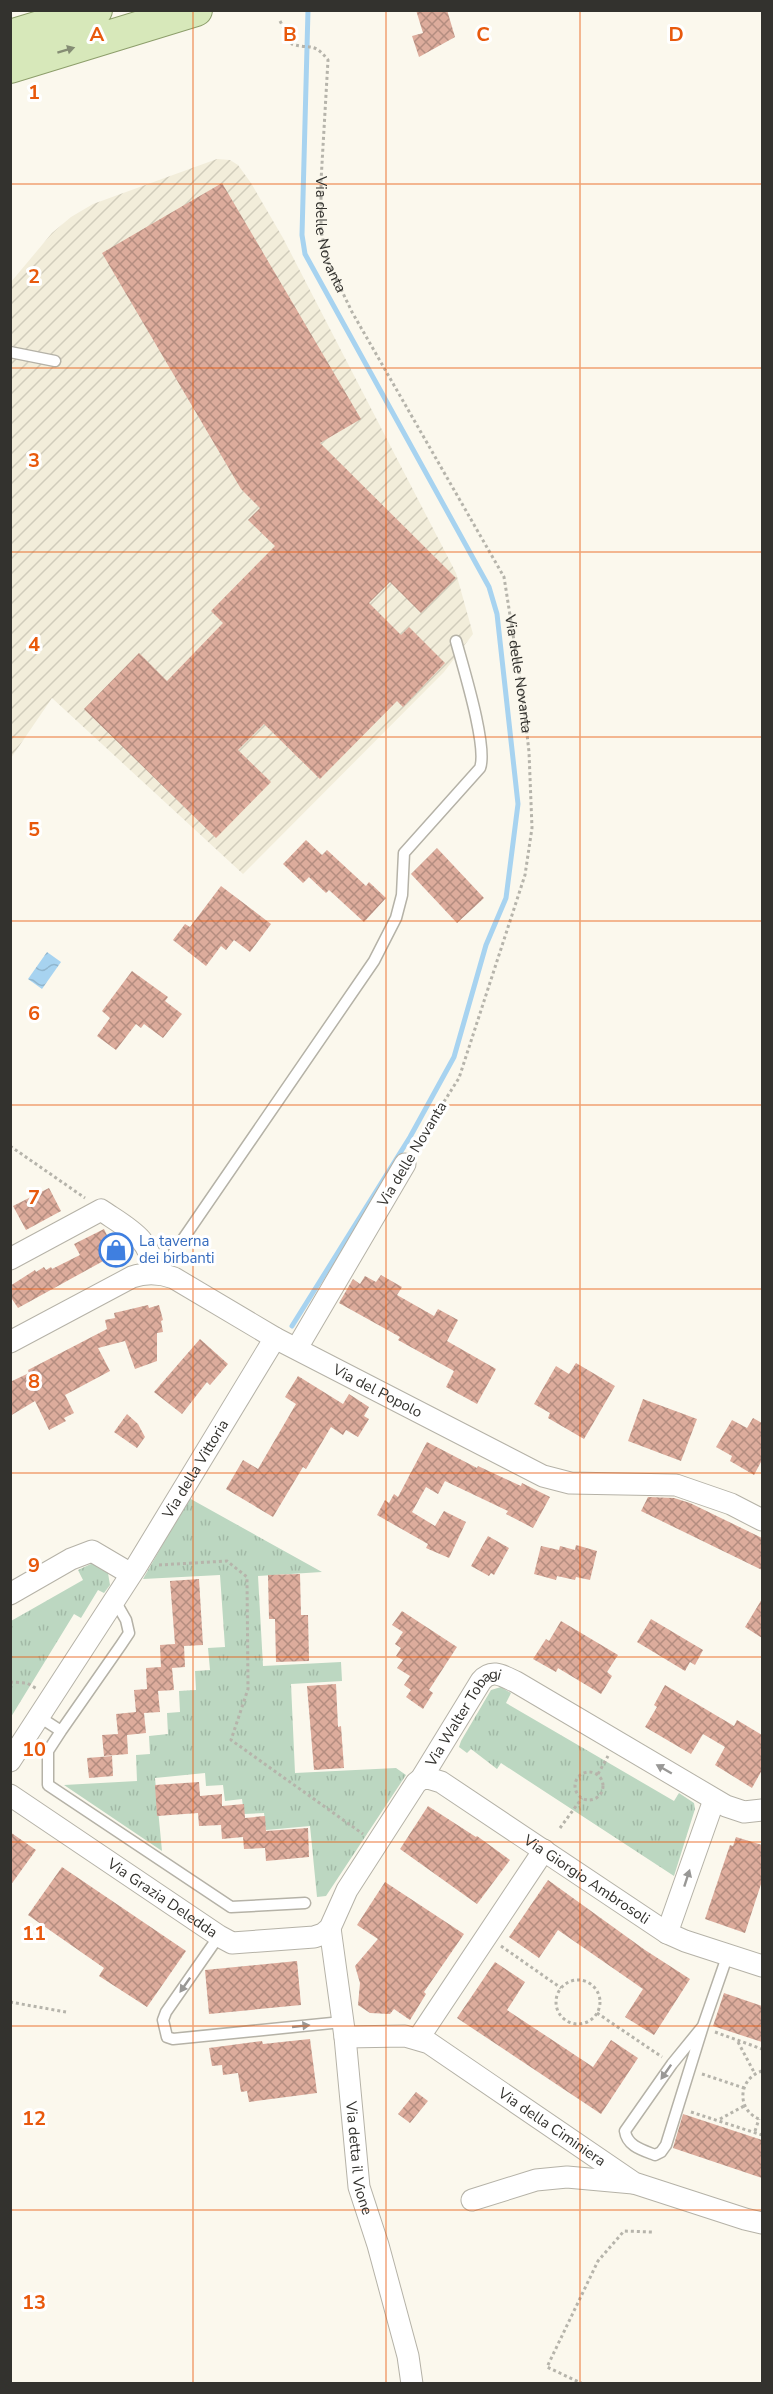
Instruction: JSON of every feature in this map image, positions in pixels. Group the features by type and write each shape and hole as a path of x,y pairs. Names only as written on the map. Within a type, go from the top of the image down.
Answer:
{"main road":[{"path":"10,36 96,10"},
{"path":"10,67 196,10"}],"street":[{"name":"Via delle Novanta","path":"297,1348 405,1164"},
{"path":"10,1259 101,1210 141,1238 153,1262 154,1274 132,1277 10,1342"},
{"name":"Via del Popolo","path":"154,1274 174,1278 275,1338 543,1476 570,1483 676,1485 731,1504 762,1520"},
{"name":"Via della Vittoria","path":"10,1761 133,1570 275,1338"},
{"path":"10,1594 71,1558 92,1551 133,1570"},
{"name":"Via Walter Tobagi","path":"330,1928 347,1890 416,1783 421,1779 485,1676 497,1673 516,1682 714,1800 744,1812 762,1810"},
{"name":"Via Giorgio Ambrosoli","path":"421,1779 428,1778 441,1782 667,1932 685,1941 762,1966"},
{"name":"Via Grazia Deledda","path":"11,1795 219,1936 232,1942 314,1937 330,1928"},
{"path":"667,1932 714,1800"},
{"path":"418,2039 544,1850"},
{"name":"Via detta il Vione","path":"330,1928 360,2187 405,2345 411,2384"},
{"name":"Via della Ciminiera","path":"343,2030 418,2039 451,2057 634,2183 745,2220 762,2223"},
{"path":"472,2200 536,2180 567,2178 634,2183"}],"lane":[{"path":"10,352 55,361"},
{"path":"154,1274 374,961 386,940 399,906 402,895 404,853 483,762 480,738 456,641"},
{"path":"114,1599 126,1620 129,1633 48,1751 48,1785 231,1907 305,1903"},
{"path":"38,1716 61,1731"},
{"path":"219,1936 166,2012 163,2020 167,2037 173,2039 343,2030"},
{"path":"703,2026 672,2064 625,2131 630,2143 640,2149 655,2155 661,2152 728,1954"}],"path":[{"name":"Via delle Novanta","path":"280,21 292,44 312,46 328,60 321,191 321,231 328,262 352,312 504,577 529,752 532,828 525,875 459,1078 405,1164"},
{"path":"10,1146 101,1210"},
{"path":"133,1570 227,1561 246,1577 248,1689 231,1740 377,1844"},
{"path":"10,1682 27,1683 51,1697"},
{"path":"584,1773 597,1774 603,1782 601,1795 592,1801 582,1798 575,1788 577,1779 584,1773"},
{"path":"560,1828 582,1798"},
{"path":"488,1937 561,1988"},
{"path":"570,1981 590,1983 599,1995 597,2013 583,2023 576,2024 563,2018 556,2005 556,1998 561,1988 570,1981"},
{"path":"10,2002 66,2012"},
{"path":"597,2013 672,2064"},
{"path":"703,2026 762,2049"},
{"path":"737,2041 755,2074"},
{"path":"689,2070 744,2088"},
{"path":"755,2132 761,2119 750,2114 742,2100 749,2078 762,2071"},
{"path":"718,2120 744,2106"},
{"path":"678,2107 762,2135"},
{"path":"584,2384 547,2367 598,2261 624,2231 652,2232"}],"shaded area":[{"path":"217,159 230,160 238,165 283,238 456,573 473,634 444,672 243,874 52,698 11,758 11,282 52,233 71,217 93,204"}],"green space":[{"path":"189,1498 322,1572 258,1576 263,1666 341,1662 342,1681 291,1684 295,1773 396,1768 406,1775 326,1896 317,1897 310,1826 266,1830 264,1813 244,1814 242,1799 225,1801 223,1785 206,1786 205,1773 155,1778 162,1851 64,1785 137,1781 136,1755 150,1754 149,1736 168,1734 167,1713 180,1712 179,1691 196,1690 195,1671 210,1670 208,1648 225,1647 220,1575 143,1579"},
{"path":"93,1563 108,1573 110,1585 104,1593 98,1590 81,1618 74,1614 11,1717 11,1621 83,1580 78,1570"},
{"path":"501,1687 511,1693 506,1703 674,1801 679,1793 694,1803 695,1809 674,1876 501,1763 497,1769 471,1749 467,1753 459,1747 491,1690"}],"water":[{"path":"47,952 61,962 42,989 28,979"}],"building":[{"path":"416,10 447,10 455,37 419,57 412,36 423,33"},
{"path":"222,183 361,419 320,443 456,578 421,613 390,582 369,603 401,635 409,627 445,663 403,707 397,701 320,779 264,724 238,750 271,782 216,838 84,709 139,653 167,681 223,623 211,611 275,546 248,520 260,508 241,489 102,253"},
{"path":"306,840 322,855 327,850 366,886 369,882 386,898 364,922 329,890 326,893 309,877 303,883 283,864"},
{"path":"437,848 484,898 457,923 411,874"},
{"path":"221,886 271,924 250,952 234,940 226,950 221,946 206,966 173,940 185,924 190,927"},
{"path":"132,971 168,997 165,1001 182,1014 163,1038 144,1024 141,1028 136,1024 116,1050 97,1036 110,1018 102,1011"},
{"path":"49,1188 61,1211 26,1230 13,1206"},
{"path":"104,1229 116,1254 18,1308 10,1296 10,1286 35,1270 36,1272 44,1267 46,1270 51,1267 52,1269 80,1255 74,1244"},
{"path":"381,1275 402,1287 397,1295 434,1316 438,1309 458,1320 447,1341 496,1369 477,1404 446,1387 454,1371 398,1340 400,1337 339,1303 353,1279 360,1284 365,1276 376,1282"},
{"path":"148,1305 149,1308 159,1305 163,1320 161,1321 163,1332 157,1333 157,1361 135,1369 125,1341 98,1348 110,1371 65,1395 74,1413 64,1418 66,1421 49,1430 35,1401 10,1416 10,1382 29,1373 28,1370 107,1329 105,1320 115,1318 114,1313"},
{"path":"200,1339 228,1364 210,1385 207,1382 182,1414 154,1392"},
{"path":"576,1363 615,1386 584,1439 548,1418 550,1413 534,1404 556,1366 569,1374"},
{"path":"298,1376 343,1404 349,1394 369,1407 364,1416 369,1419 358,1437 346,1430 343,1435 331,1427 306,1469 303,1467 273,1517 226,1489 243,1460 258,1469 296,1404 285,1397"},
{"path":"643,1399 697,1419 681,1461 628,1441"},
{"path":"127,1414 138,1424 145,1437 137,1448 114,1432"},
{"path":"753,1418 762,1423 762,1460 754,1475 730,1461 732,1456 716,1447 732,1420 747,1428"},
{"path":"427,1442 477,1468 478,1466 521,1486 522,1483 550,1497 533,1528 506,1514 508,1511 445,1481 438,1494 426,1487 412,1512 435,1526 444,1511 466,1522 449,1558 426,1548 428,1544 377,1515 385,1500 389,1503 394,1494 398,1497"},
{"path":"648,1497 674,1498 690,1503 762,1538 762,1570 641,1511"},
{"path":"488,1536 509,1548 494,1575 491,1573 489,1576 471,1566"},
{"path":"576,1545 597,1551 590,1580 576,1577 575,1580 557,1576 556,1580 534,1574 541,1546 559,1550 560,1546 575,1550"},
{"path":"300,1574 301,1615 308,1615 309,1661 276,1662 275,1619 269,1619 268,1575"},
{"path":"199,1579 203,1645 184,1646 185,1667 172,1668 174,1690 158,1691 160,1712 144,1713 146,1733 127,1735 128,1754 104,1756 102,1735 118,1734 116,1714 136,1712 134,1690 147,1689 146,1668 161,1667 160,1645 175,1644 170,1581"},
{"path":"762,1599 762,1638 745,1627"},
{"path":"402,1611 457,1647 429,1690 433,1693 423,1709 406,1697 411,1690 404,1685 410,1676 397,1668 403,1660 396,1656 401,1648 395,1644 403,1632 392,1625"},
{"path":"651,1619 703,1650 695,1665 690,1662 685,1671 637,1642"},
{"path":"561,1621 618,1655 607,1672 612,1676 601,1694 558,1668 556,1672 533,1659 546,1639 549,1641"},
{"path":"336,1684 338,1727 341,1726 344,1768 314,1770 307,1686"},
{"path":"665,1685 734,1726 737,1720 762,1735 762,1770 752,1788 715,1765 725,1747 703,1734 691,1754 645,1727 657,1707 654,1705"},
{"path":"112,1756 113,1776 89,1778 87,1758"},
{"path":"199,1782 200,1796 222,1794 222,1806 244,1804 245,1818 265,1816 266,1831 308,1828 309,1857 266,1861 265,1848 244,1849 243,1837 222,1839 221,1825 199,1826 198,1813 157,1816 155,1785"},
{"path":"428,1806 477,1836 510,1860 477,1904 400,1849"},
{"path":"10,1832 36,1850 10,1886"},
{"path":"736,1837 762,1845 762,1881 745,1933 705,1919 730,1845 733,1846"},
{"path":"62,1867 186,1951 147,2007 99,1976 104,1968 28,1915"},
{"path":"548,1880 645,1950 690,1979 654,2035 625,2017 643,1989 558,1930 539,1958 509,1937"},
{"path":"385,1882 464,1934 424,1992 426,1994 410,2020 394,2009 390,2014 370,2013 358,2005 360,1983 355,1966 378,1939 357,1925"},
{"path":"297,1961 301,2005 209,2014 205,1970"},
{"path":"495,1962 525,1982 507,2010 593,2067 611,2040 638,2058 601,2114 457,2018"},
{"path":"724,1993 762,2006 762,2042 713,2026"},
{"path":"310,2039 317,2093 249,2102 247,2091 241,2092 238,2073 223,2075 222,2065 212,2066 209,2048 262,2041 263,2044"},
{"path":"416,2092 428,2101 410,2123 398,2114"},
{"path":"683,2114 762,2140 762,2178 673,2148"}],"waterway":[{"path":"292,1326 410,1137 454,1057 486,945 506,898 518,804 497,614 489,587 305,254 302,235 308,10"}],"place":[{"name":"La taverna dei birbanti","path":"116,1250"}]}
